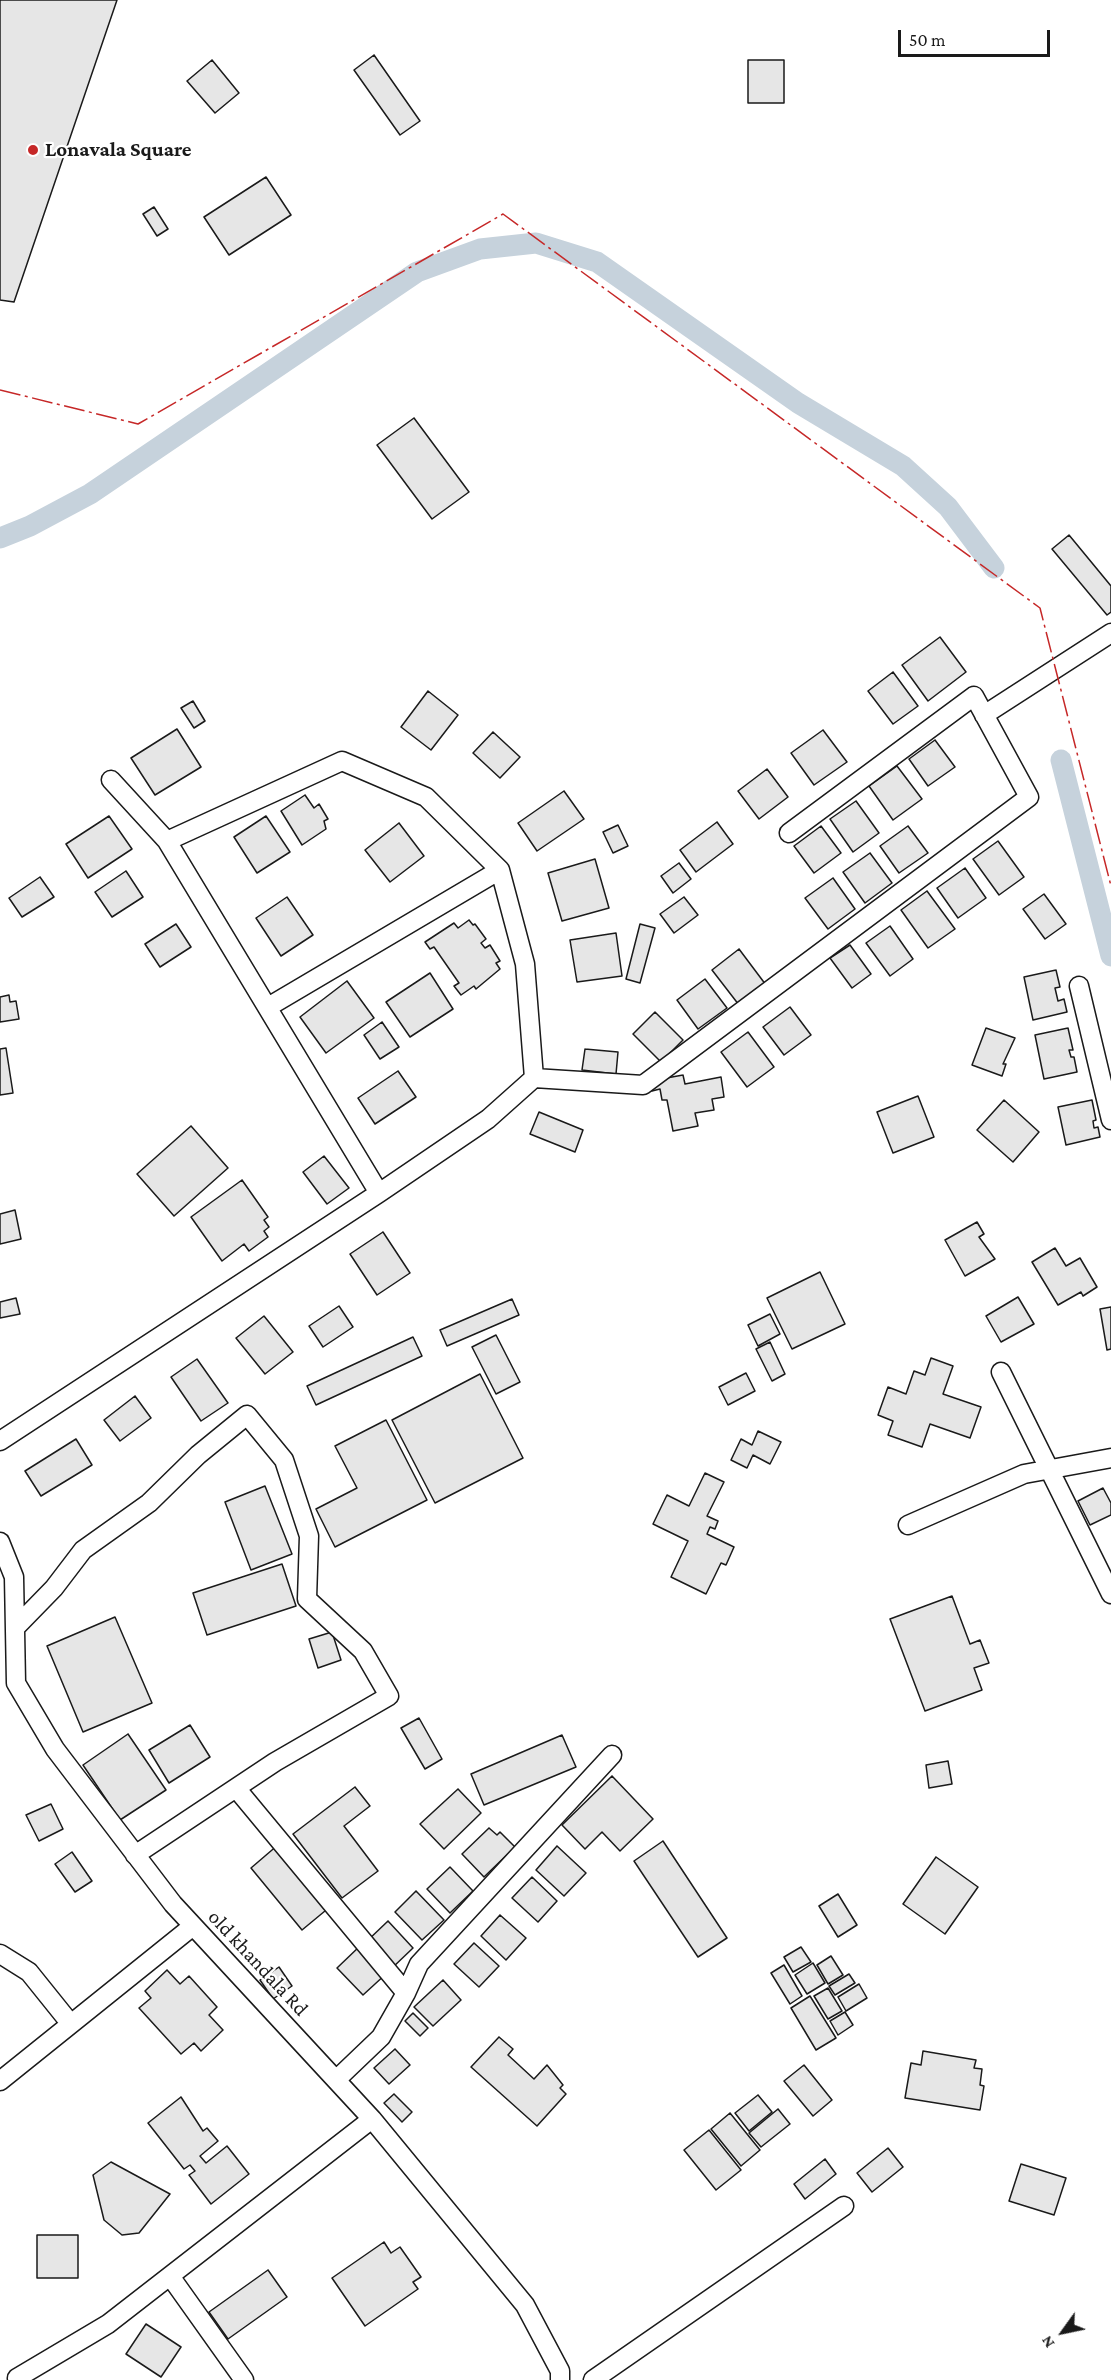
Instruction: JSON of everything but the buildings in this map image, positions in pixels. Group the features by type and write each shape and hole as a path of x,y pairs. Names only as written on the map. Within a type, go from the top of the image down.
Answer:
{"street":[{"path":"984,715 1111,633"},
{"path":"0,1441 488,1119 534,1078 643,1084 1029,797 974,696 789,833"},
{"path":"167,841 342,761 426,797 500,870 525,964 534,1078"},
{"path":"111,780 167,841 379,1193"},
{"path":"268,1007 500,870"},
{"path":"1079,986 1111,1120"},
{"path":"1001,1372 1111,1594"},
{"path":"15,1628 54,1588 83,1550 149,1503 198,1455 247,1415 284,1460 309,1536 307,1599 363,1651 389,1696 274,1762 135,1855"},
{"path":"908,1526 1024,1474 1111,1458"},
{"name":"old khandala Rd","path":"0,1542 14,1577 16,1683 55,1749 173,1904 372,2119 525,2305 557,2377"},
{"path":"336,2080 381,2037 406,1993 419,1964 612,1755"},
{"path":"236,1788 406,1993"},
{"path":"0,2081 193,1926"},
{"path":"0,1954 29,1972 70,2023"},
{"path":"19,2380 17,2378 108,2324 372,2119"},
{"path":"593,2380 844,2206"},
{"path":"170,2276 244,2380"}],"waterway":[{"path":"0,538 30,526 90,494 417,272 480,249 536,243 597,262 798,403 903,466 948,507 994,568"},
{"path":"1061,760 1111,956"}],"power":[{"path":"0,390 138,424 503,214 1040,608 1111,886"}],"place":[{"name":"Lonavala Square","path":"33,150"}]}
